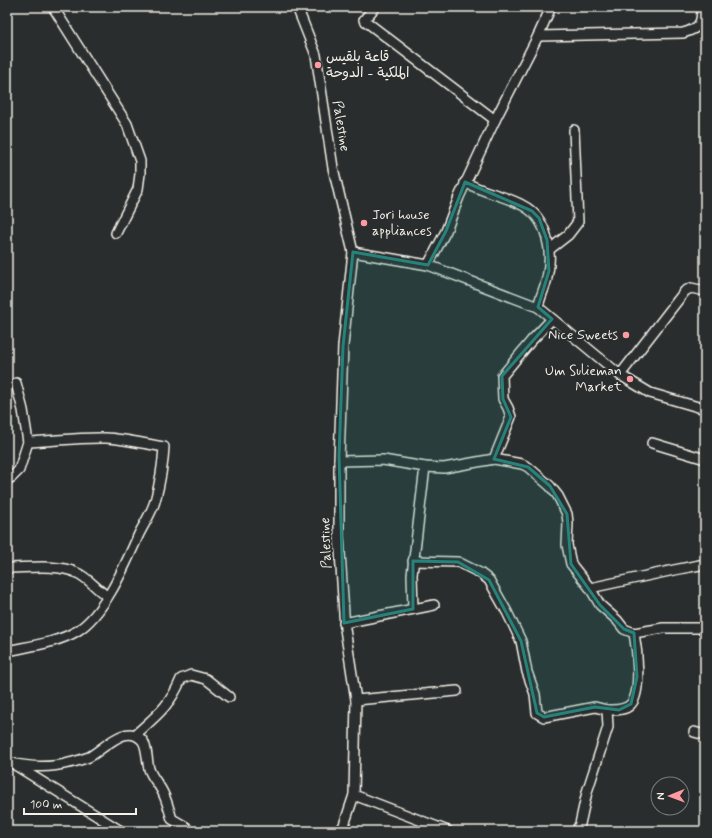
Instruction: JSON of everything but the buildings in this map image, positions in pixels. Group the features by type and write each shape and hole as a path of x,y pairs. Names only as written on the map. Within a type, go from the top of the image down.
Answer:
{"street":[{"path":"53,7 127,124 140,161 138,189 116,233"},
{"name":"Palestine","path":"297,7 316,55 333,168 353,252 343,346 339,462 340,536 344,623 356,700 354,795 344,825 340,831"},
{"path":"375,7 364,20 495,120"},
{"path":"428,265 446,231 465,182 551,7"},
{"path":"538,36 683,33 699,26 702,20 702,7"},
{"path":"550,250 568,235 578,222 574,130"},
{"path":"465,182 473,187 522,205 532,211 539,218 550,250 550,258 547,279 538,307"},
{"path":"353,252 428,265 538,307 620,375 650,393 705,409"},
{"path":"620,375 685,291 691,288 705,292"},
{"path":"494,458 511,417 503,399 502,376 531,341 552,319"},
{"path":"7,480 12,478 19,470 28,442 24,410 16,383"},
{"path":"7,651 62,639 78,631 91,620 101,608 117,580 155,503 160,481 164,447 104,438 28,442"},
{"path":"652,443 705,458"},
{"path":"339,462 383,460 425,467 444,468 494,458 522,464 528,467 550,486 558,496 567,514 567,545 571,564 590,588 600,605 606,612 617,620 624,629 634,633 663,628 705,628"},
{"path":"413,609 412,575 425,467"},
{"path":"414,561 458,562 480,573 489,580 507,612 521,642 527,672 535,694 537,713 544,717 595,707 607,710 619,710 631,704 634,698 638,677 634,633"},
{"path":"590,588 705,564"},
{"path":"7,568 52,568 76,572 89,580 99,591 107,596"},
{"path":"344,623 434,605"},
{"path":"135,735 166,707 176,692 181,679 191,675 206,679 229,697"},
{"path":"356,700 457,691"},
{"path":"576,831 580,824 608,727 607,710"},
{"path":"694,732 705,735"},
{"path":"9,762 36,766 68,764 90,756 110,740 125,735 135,735 143,740 146,748 146,759 150,772 162,792 172,819 186,827 188,831"},
{"path":"9,762 121,831"},
{"path":"354,795 448,831"}],"highlighted area":[{"path":"465,182 532,211 539,218 547,240 549,271 538,307 552,319 502,376 503,399 511,417 494,459 528,467 550,486 567,514 571,564 600,605 624,629 634,633 637,677 631,704 619,710 595,707 544,717 537,713 521,641 489,580 458,562 413,561 413,609 344,623 339,456 343,346 353,252 428,265 446,231"}],"place":[{"name":"قاعة بلقيس الملكية - الدوحة","path":"318,65"},
{"name":"Jori house appliances","path":"364,223"},
{"name":"Nice Sweets","path":"626,335"},
{"name":"Um Sulieman Market","path":"630,379"}]}
